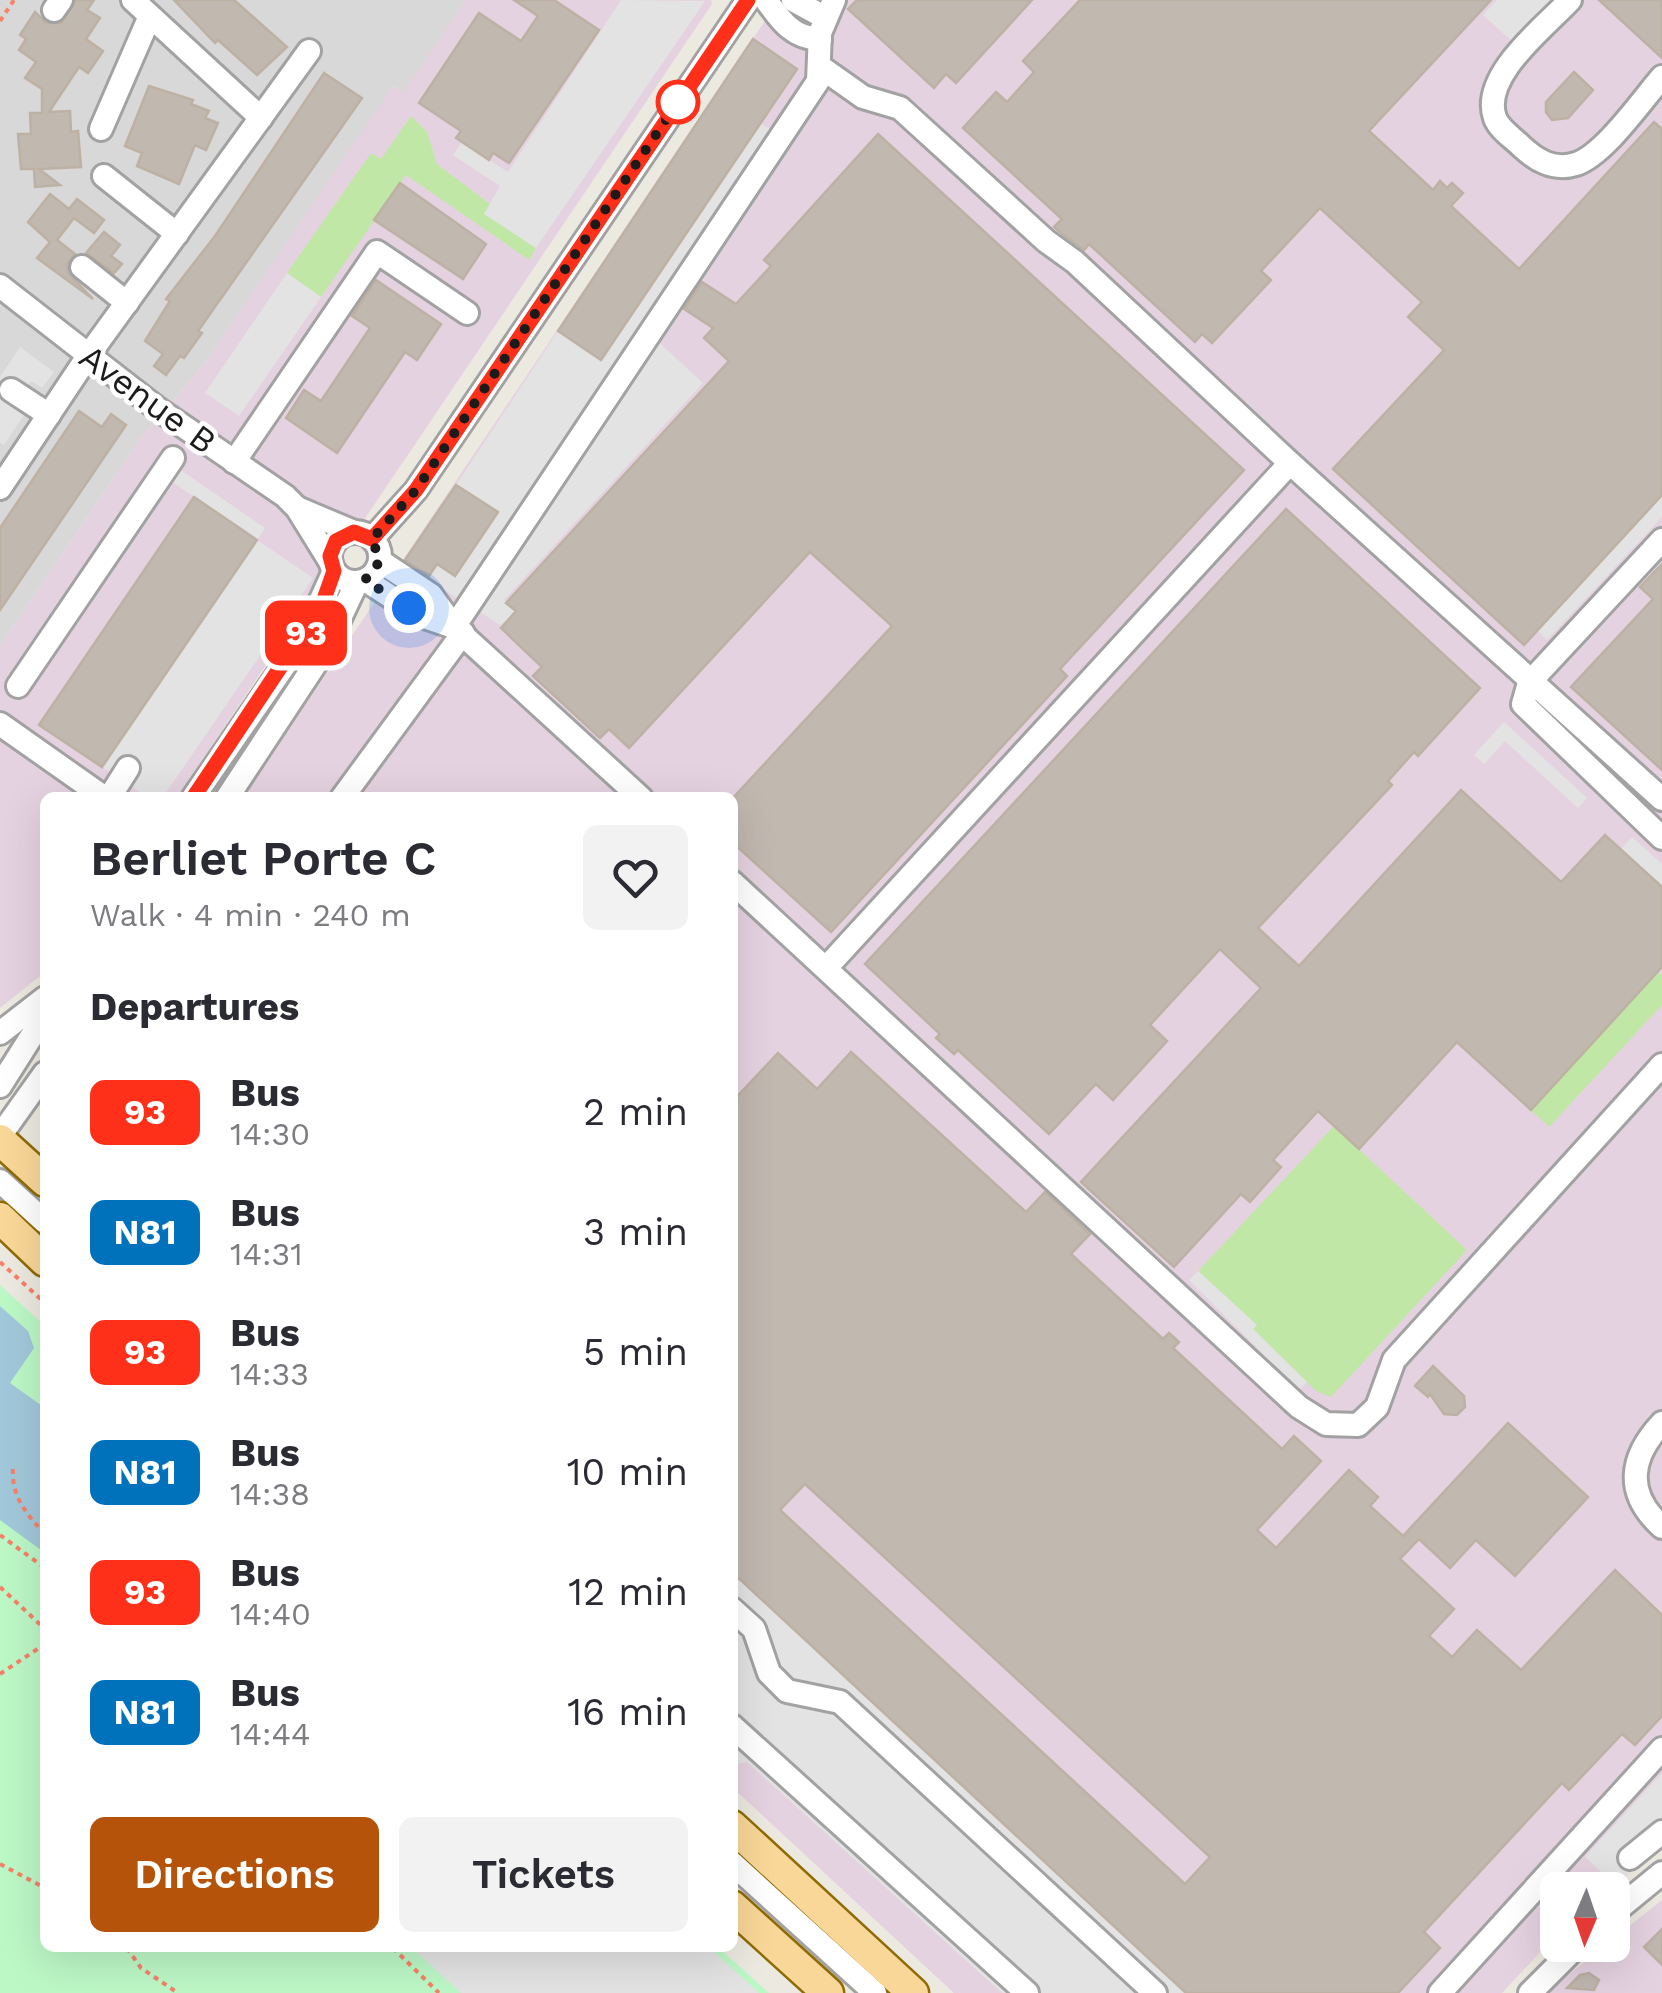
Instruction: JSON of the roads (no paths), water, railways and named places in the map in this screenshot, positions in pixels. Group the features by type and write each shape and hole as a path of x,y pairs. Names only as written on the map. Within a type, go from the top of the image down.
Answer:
{"main road":[{"path":"0,1138 40,1175"},
{"path":"4,1225 40,1257"},
{"path":"738,1832 912,1993"},
{"path":"738,1911 828,1993"}],"street":[{"path":"133,0 261,118"},
{"path":"231,792 326,648 361,581 368,544 416,490 748,0"},
{"path":"766,0 784,25 803,38 826,19"},
{"path":"793,0 826,19"},
{"path":"1570,0 1501,76 1492,104 1496,122 1537,160 1557,166 1587,158 1662,77"},
{"path":"101,129 150,16"},
{"path":"346,792 458,630 818,81 826,19"},
{"path":"0,488 88,356 309,52"},
{"path":"822,68 864,97 900,108 1046,241 1076,262 1530,683 1539,685 1662,799"},
{"path":"104,176 177,234"},
{"path":"234,462 377,252 468,313"},
{"path":"82,267 127,303"},
{"name":"Avenue B","path":"0,286 88,356 298,508 368,544 431,595 458,630"},
{"path":"11,390 49,416"},
{"path":"18,686 172,458"},
{"path":"826,968 1290,463"},
{"name":"Avenue B","path":"298,508 333,567"},
{"path":"1662,540 1530,683 1523,704 1662,838"},
{"path":"197,792 304,637 333,567 336,541 368,544"},
{"path":"333,567 418,615 458,630 634,792"},
{"path":"0,724 98,792"},
{"path":"111,792 128,768"},
{"path":"738,887 1299,1407 1326,1424 1358,1425 1377,1407 1394,1360 1654,1091 1662,1066"},
{"path":"0,1033 40,1002"},
{"path":"0,1086 40,1024"},
{"path":"0,1138 40,1080"},
{"path":"0,1181 40,1217"},
{"path":"1662,1423 1635,1462 1638,1492 1662,1527"},
{"path":"738,1614 754,1629 769,1674 788,1692 840,1702 1155,1993"},
{"path":"738,1731 1027,1993"},
{"path":"1440,1993 1662,1749"},
{"path":"1630,1858 1662,1832"},
{"path":"738,1868 875,1993"},
{"path":"1630,1899 1662,1873"},
{"path":"1530,1993 1561,1962"}],"water":[{"path":"0,1306 28,1331 34,1348 10,1383 40,1404 40,1549 0,1520"}]}
